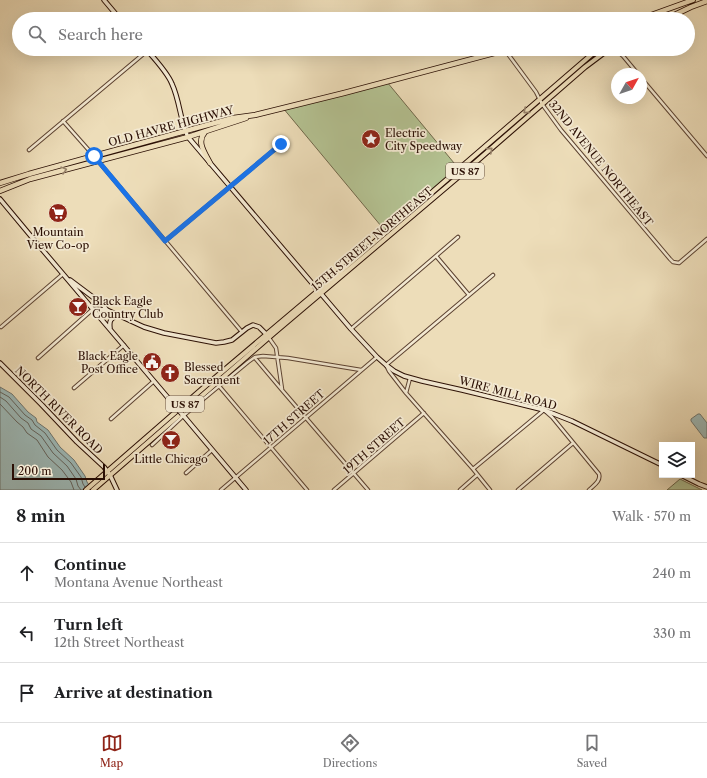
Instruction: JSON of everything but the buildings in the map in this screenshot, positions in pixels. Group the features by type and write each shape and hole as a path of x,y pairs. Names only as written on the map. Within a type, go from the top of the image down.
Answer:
{"highway":[{"path":"658,12 690,0"},
{"path":"681,12 707,1"},
{"name":"OLD HAVRE HIGHWAY","path":"0,183 233,118 255,115 485,56"},
{"name":"OLD HAVRE HIGHWAY","path":"0,191 30,179 188,137 255,115"},
{"path":"205,132 201,138 201,144 210,163"}],"main road":[{"name":"15TH STREET NORTHEAST","path":"320,292 590,56"},
{"name":"15TH STREET NORTHEAST","path":"267,336 465,172 542,104 600,56"},
{"name":"US 87","path":"86,490 101,480 267,336"},
{"name":"US 87","path":"93,490 101,480"}],"street":[{"path":"104,0 114,12"},
{"path":"690,0 691,7"},
{"path":"29,150 140,56"},
{"name":"WIRE MILL ROAD","path":"152,56 172,82 185,131 188,137 351,328 386,365 394,371 410,378 544,410 572,420 659,464"},
{"name":"32ND AVENUE NORTHEAST","path":"512,56 536,92 542,104 561,130 670,259 676,263 679,263 707,239"},
{"path":"623,56 633,68"},
{"path":"647,85 707,156"},
{"path":"63,121 98,160 242,332"},
{"path":"165,241 281,144"},
{"path":"0,199 246,490"},
{"path":"351,328 458,237"},
{"path":"436,256 469,295"},
{"path":"63,274 102,304 107,310"},
{"path":"1,327 63,274"},
{"path":"490,490 406,393 386,365 492,275"},
{"path":"38,358 93,309 107,310 144,327 209,342 224,342 232,340 253,325 259,327 276,348 282,390"},
{"path":"110,329 109,323 118,315"},
{"path":"74,388 124,346"},
{"path":"152,445 182,415 255,357 262,356 288,358 361,370"},
{"name":"17TH STREET","path":"221,490 377,356"},
{"path":"255,357 368,490"},
{"name":"NORTH RIVER ROAD","path":"0,363 77,442 104,467 118,490"},
{"path":"406,393 410,378"},
{"path":"112,418 154,381"},
{"path":"219,386 307,490"},
{"path":"472,468 544,410 552,417 599,474 599,481 589,490"},
{"name":"19TH STREET","path":"334,490 424,413"},
{"path":"518,490 573,443"},
{"path":"186,473 212,450"},
{"path":"460,490 477,475"},
{"path":"687,478 707,487"}],"green space":[{"name":"Electric City Speedway","path":"387,82 459,169 386,232 283,108"},
{"path":"680,479 702,490 667,490"}],"water":[{"path":"0,387 12,394 28,412 36,418 37,422 48,430 60,447 74,460 85,476 92,490 0,490"},
{"path":"700,414 707,423 707,438 704,438 691,421 691,419"}],"place":[{"name":"Electric City Speedway","path":"371,139"},
{"name":"Mountain View Co-op","path":"58,213"},
{"name":"Black Eagle Country Club","path":"78,307"},
{"name":"Black Eagle Post Office","path":"152,362"},
{"name":"Blessed Sacrement","path":"170,373"},
{"name":"Little Chicago","path":"171,440"}],"route":[{"path":"94,156 165,241 281,144"}]}
